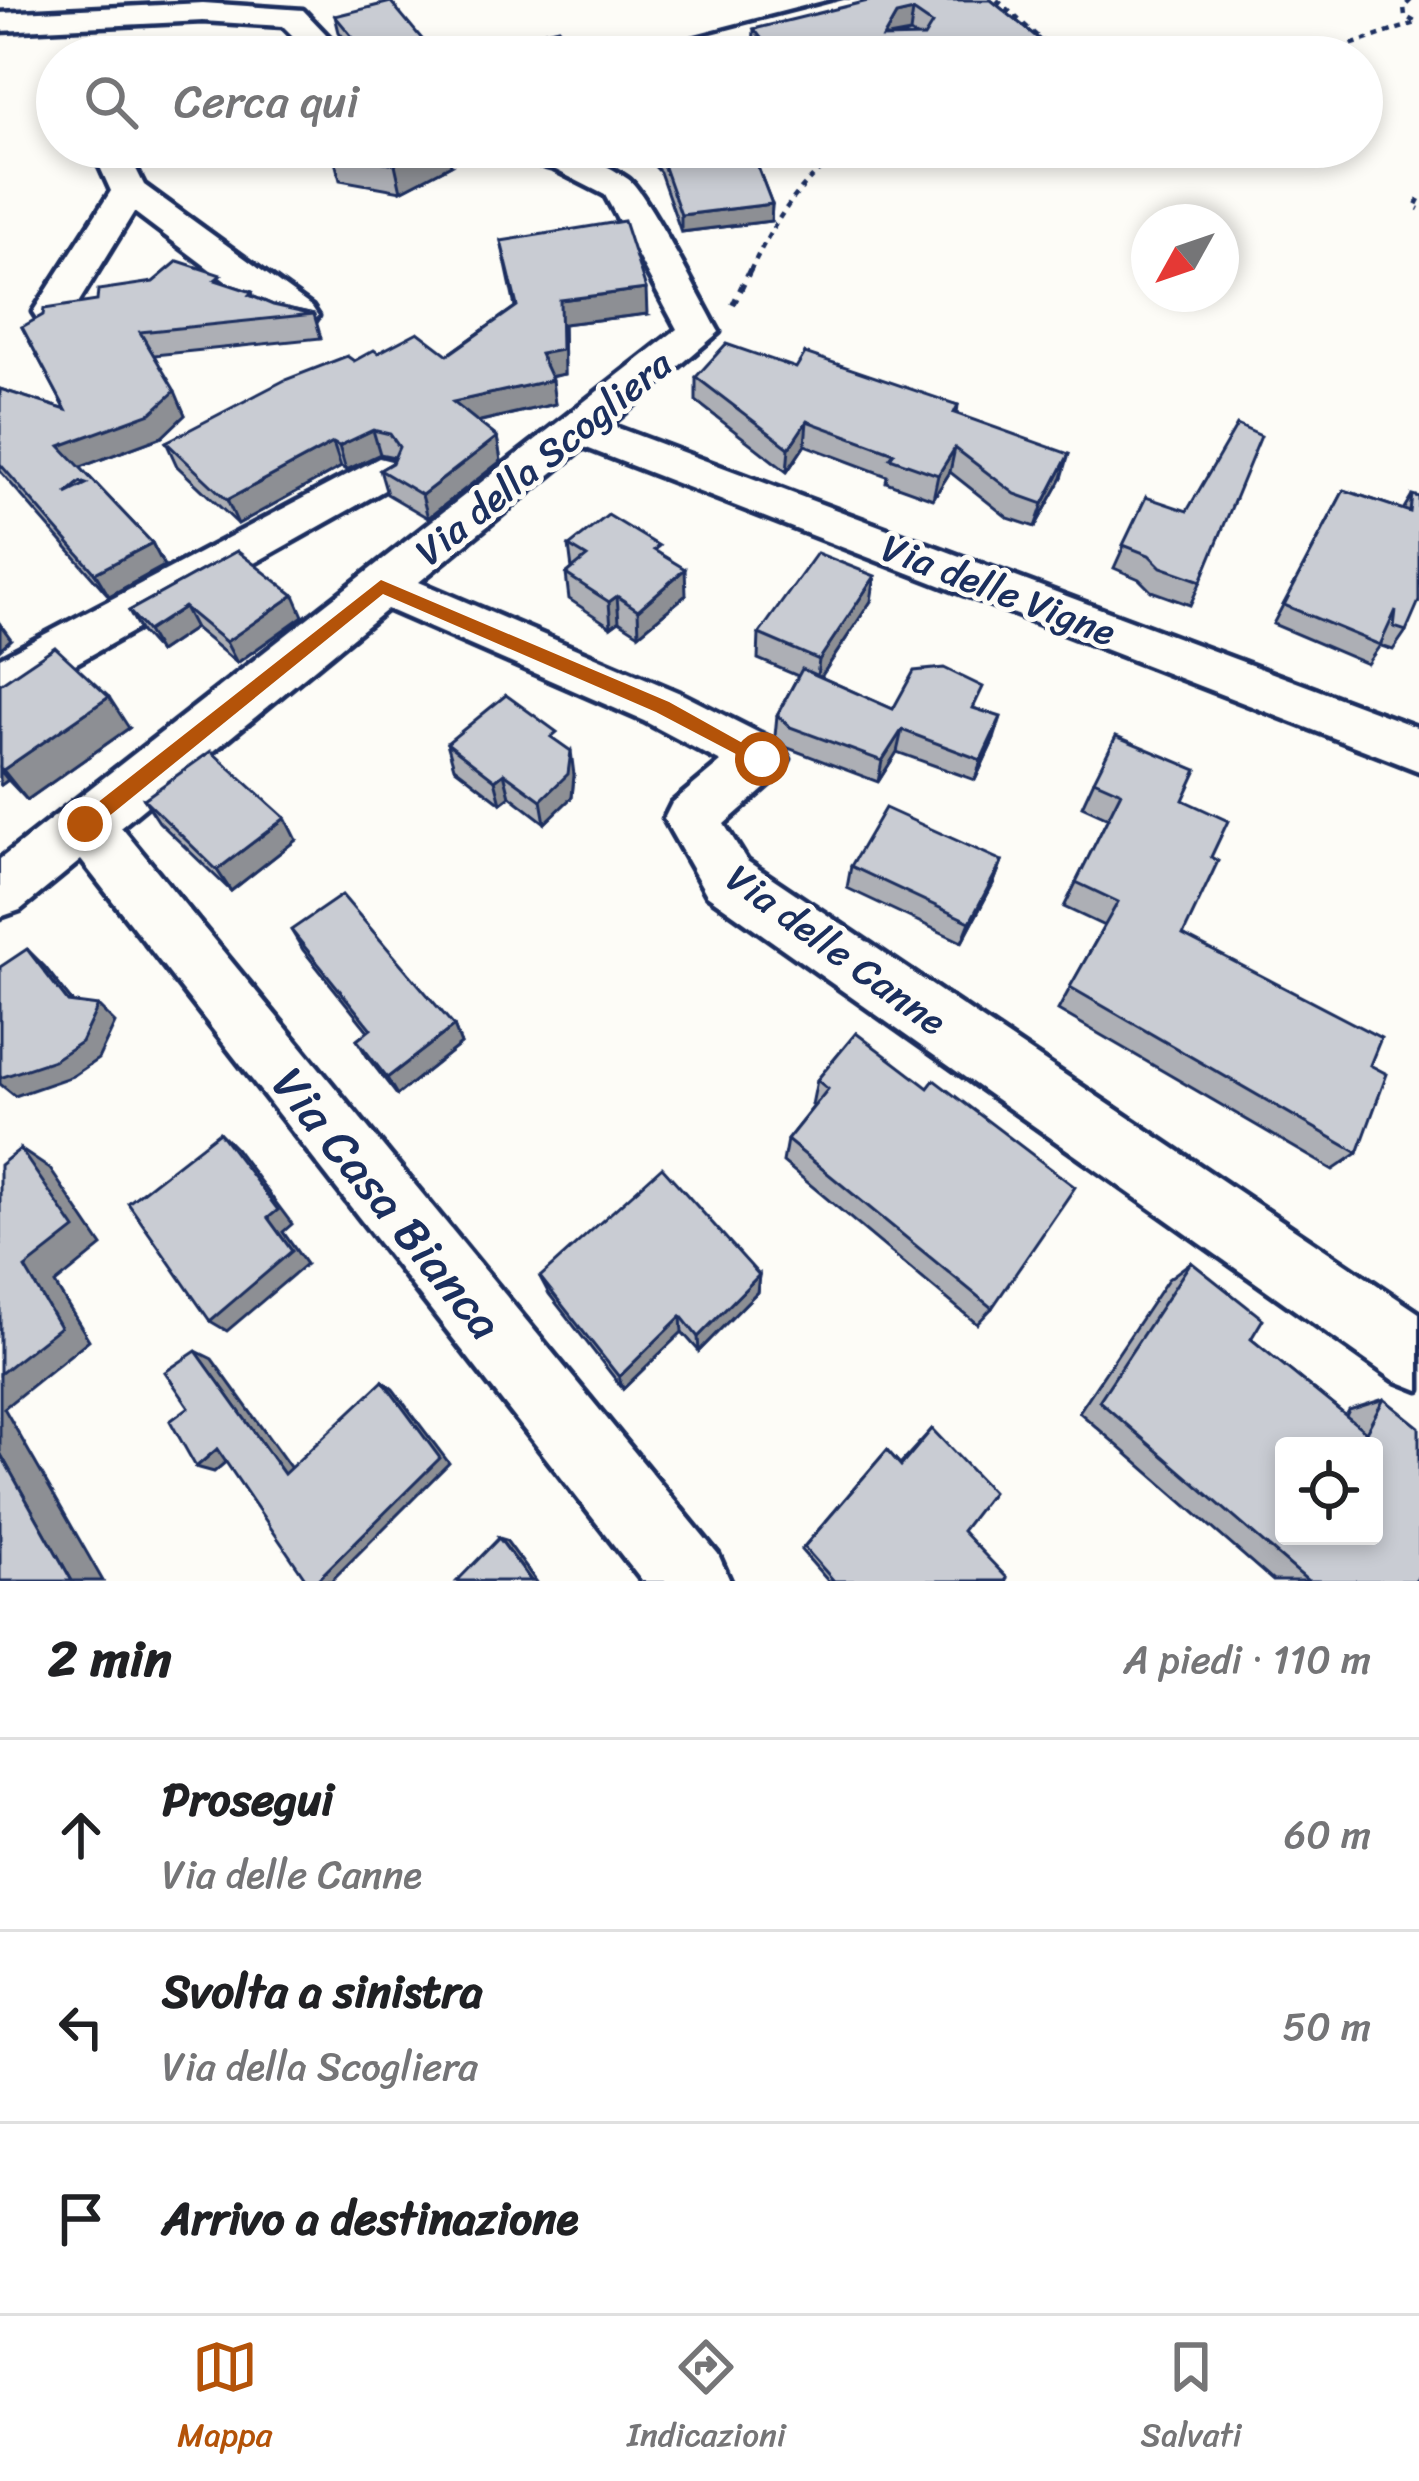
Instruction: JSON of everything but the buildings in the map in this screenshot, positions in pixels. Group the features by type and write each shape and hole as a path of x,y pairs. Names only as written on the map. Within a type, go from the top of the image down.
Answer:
{"street":[{"path":"742,36 880,0"},
{"path":"0,22 203,12 292,17 311,36"},
{"path":"59,36 62,19"},
{"path":"118,168 129,191 298,316"},
{"name":"Via della Scogliera","path":"0,892 699,332 619,188 595,168"},
{"path":"53,312 129,191"},
{"name":"Via delle Vigne","path":"578,429 1419,750"},
{"path":"0,682 379,473"},
{"name":"Via delle Canne","path":"381,586 662,707 762,759 691,818 727,878 1419,1355"},
{"name":"Via Casa Bianca","path":"85,824 691,1581"}],"path":[{"path":"997,0 1037,36"},
{"path":"1411,0 1404,7 1405,16 1417,24"},
{"path":"1379,36 1417,24"},
{"path":"699,332 727,318 787,207 818,168"},
{"path":"1419,199 1414,207 1419,209"}],"route":[{"path":"85,824 381,586 662,707 762,759"}]}
